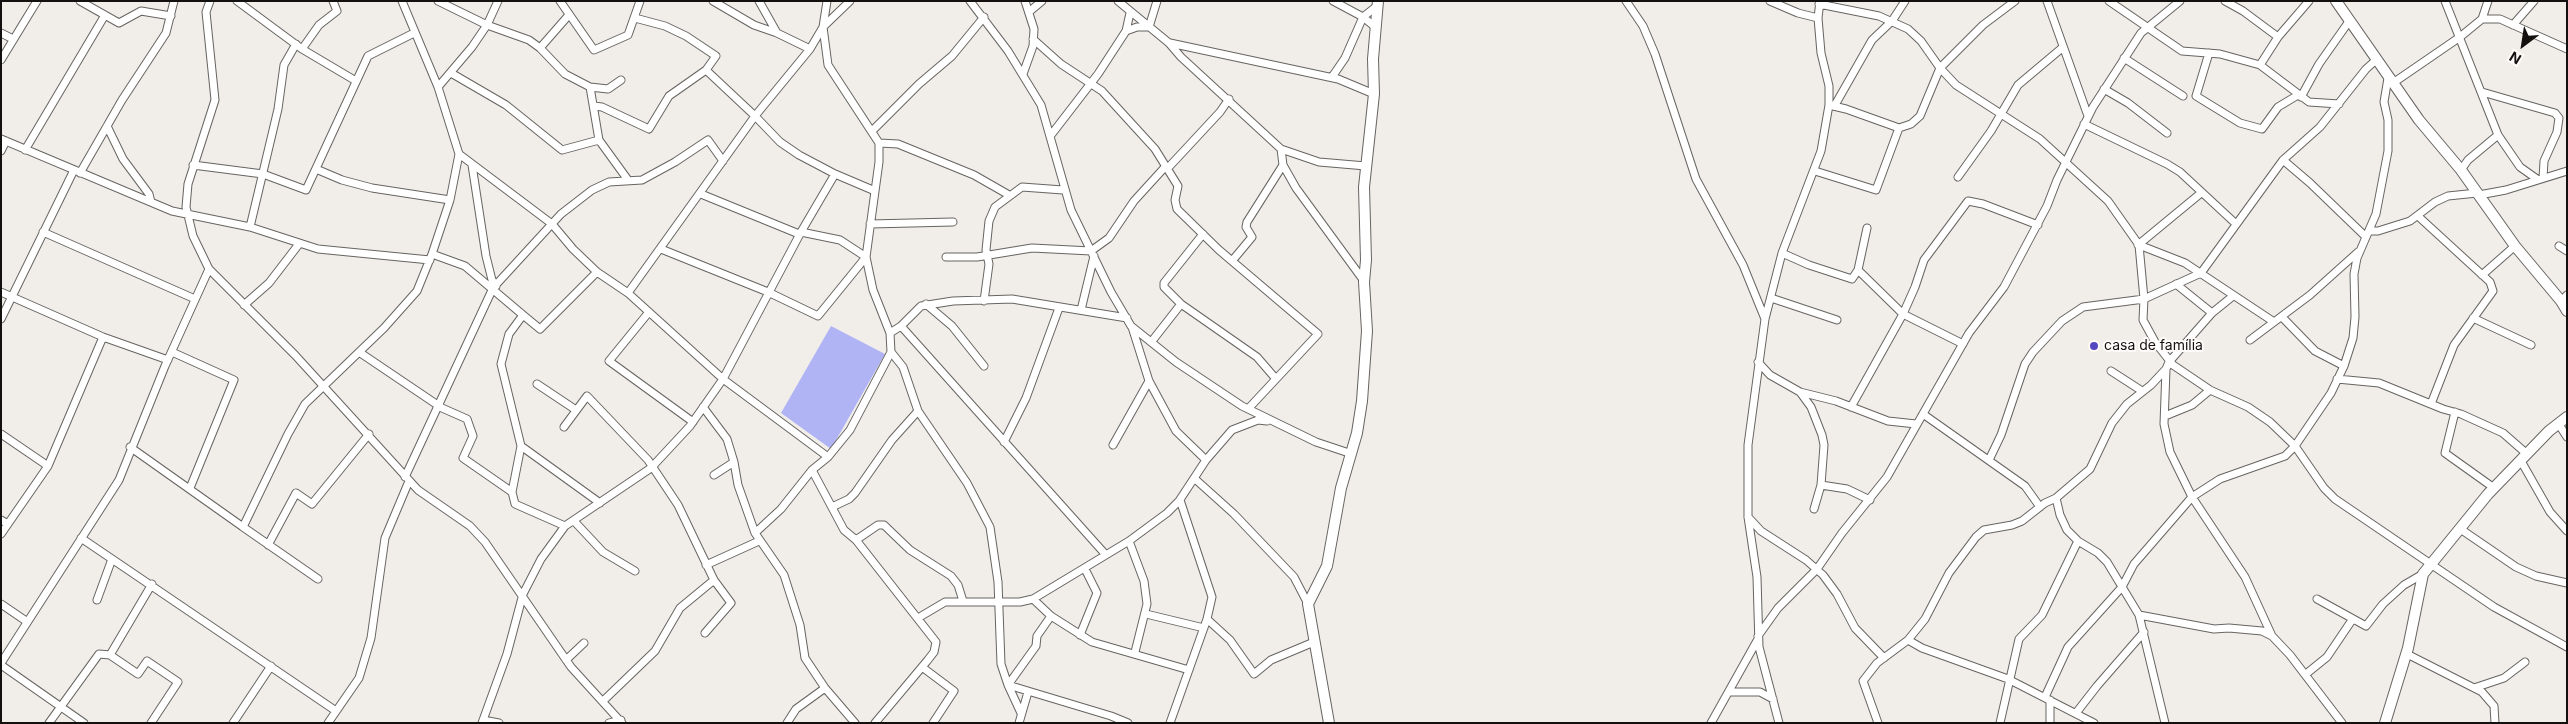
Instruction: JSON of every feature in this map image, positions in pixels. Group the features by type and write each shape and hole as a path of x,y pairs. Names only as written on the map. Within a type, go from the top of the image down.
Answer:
{"street":[{"path":"1,60 12,39 37,1"},
{"path":"1,319 43,232 77,171 166,33 174,1"},
{"path":"210,1 206,12 215,100 188,184 186,213 193,236 209,269 369,434 407,479 429,499 470,526 485,542 523,594 566,660 621,722"},
{"path":"237,1 299,46 356,81"},
{"path":"250,227 278,109 284,65 319,25 337,10 333,1"},
{"path":"243,527 296,418 322,386 384,328 417,291 431,257 450,200 460,154 438,87 414,34 402,1"},
{"path":"438,1 487,25 529,40 540,48 565,74 590,87 608,89 620,80"},
{"path":"438,87 451,73 487,25 498,1"},
{"path":"560,1 568,16 594,50 628,35 640,1"},
{"path":"713,1 754,26 777,32 810,49"},
{"path":"759,1 777,32"},
{"path":"661,249 768,292 818,316 866,257 870,242 870,224 879,143 828,65 823,27 826,1"},
{"path":"628,293 701,194 755,116 810,49 823,27 850,1"},
{"path":"970,1 984,17 1023,74 1041,105 1051,135 1063,190 1070,210 1131,326 1149,381 1176,431 1206,460"},
{"path":"1023,74 1034,39 1030,11 1025,1"},
{"path":"1030,11 1042,1"},
{"path":"1118,1 1130,13 1169,43 1281,149 1319,162 1366,166"},
{"path":"1149,27 1157,1"},
{"path":"1333,1 1363,17 1374,26"},
{"path":"1626,1 1643,26 1656,54 1696,179 1744,265 1765,318"},
{"path":"1770,1 1798,13 1818,18"},
{"path":"1779,723 1758,638 1757,577 1748,516 1748,445 1765,318 1782,253 1815,171 1832,105 1869,46 1892,21 1905,1"},
{"path":"1832,105 1899,128 1911,124 1920,116 1940,68 1983,25 2015,1"},
{"path":"2047,1 2062,48 2073,72 2088,116"},
{"path":"2110,1 2182,51 2209,54 2260,65 2299,96 2319,104 2339,104"},
{"path":"1711,721 1758,638 1778,608 1817,570 1842,533 1870,500 1896,464 1916,424 1962,344 2004,287 2038,225 2088,116 2124,58 2146,27 2180,1"},
{"path":"2225,1 2243,11 2278,37"},
{"path":"2260,65 2278,37 2309,1"},
{"path":"2336,1 2433,139 2461,170 2515,246 2564,298 2567,311"},
{"path":"2445,1 2498,134 2520,167 2540,179"},
{"path":"2050,723 2048,698 2068,647 2122,587 2134,564 2192,497 2220,479 2275,461 2295,446 2330,393 2344,366 2353,338 2354,274 2359,252 2376,214 2388,151 2388,120 2384,102 2390,80 2460,37 2482,19 2488,1"},
{"path":"2513,25 2534,1"},
{"path":"84,2 119,23 141,11 171,16"},
{"path":"1832,105 1821,53 1818,18 1819,3 1866,13 1892,21 1914,33 1940,68 1971,96 2002,113 2040,139 2108,201 2139,245 2144,299 2143,320 2168,365 2210,390 2260,414 2295,446 2324,488 2335,499 2508,616 2567,647"},
{"path":"1332,77 1345,58 1363,17 1377,4"},
{"path":"1308,604 1328,566 1349,453 1356,433 1362,401 1367,331 1364,282 1366,260 1366,166 1374,94 1374,26 1377,4"},
{"path":"1051,135 1126,31 1130,13"},
{"path":"25,150 105,15"},
{"path":"540,48 568,16"},
{"path":"872,131 919,84 952,56 984,17"},
{"path":"594,106 602,107 649,129 670,96 706,70 716,56 686,36 665,26 635,18"},
{"path":"2482,19 2500,19 2567,49"},
{"path":"2209,54 2196,96 2240,123 2262,129 2278,107 2299,96 2350,20"},
{"path":"1126,31 1137,26 1149,27"},
{"path":"1,33 12,39"},
{"path":"193,166 263,174 306,190 368,56 414,34"},
{"path":"1034,39 1061,64 1091,82 1119,108 1155,149 1178,186 1174,200 1177,209 1232,261 1318,334 1248,409"},
{"path":"1169,43 1332,77 1374,94"},
{"path":"1958,177 2002,113 2018,85 2062,48"},
{"path":"2124,58 2183,96"},
{"path":"1989,460 2001,435 2026,364 2033,352 2062,322 2083,307 2144,299 2201,273 2282,160 2320,126 2376,60"},
{"path":"706,70 780,142 798,156 875,191"},
{"path":"451,73 499,100 562,150 599,140"},
{"path":"590,87 599,140 628,180"},
{"path":"2104,89 2128,103 2167,133"},
{"path":"2482,92 2556,113 2559,118 2557,132 2544,161 2540,179"},
{"path":"1080,310 1092,253 1109,238 1134,201 1220,112 1229,98"},
{"path":"2084,124 2180,172 2235,223"},
{"path":"107,126 122,159 149,194 151,202"},
{"path":"1815,171 1876,190 1899,128"},
{"path":"2461,170 2468,160 2498,134"},
{"path":"1,151 3,140 172,211 250,227 299,244 338,252 431,257 465,266 495,287 540,330 597,272"},
{"path":"328,723 359,678 371,638 385,538 407,479 439,405 495,287 573,203 592,190 609,182 642,180 708,140 723,162"},
{"path":"879,143 898,144 974,175 1009,195"},
{"path":"1281,149 1283,165 1296,188 1364,282"},
{"path":"460,154 552,224 573,249 597,272 628,293 723,379 828,457"},
{"path":"2282,160 2368,234"},
{"path":"472,164 486,256 495,287"},
{"path":"1232,261 1252,237 1246,227 1247,222 1283,165"},
{"path":"316,170 342,180 372,188 450,200"},
{"path":"2368,234 2391,228 2419,217 2441,198 2457,194 2478,194 2506,190 2567,171"},
{"path":"499,723 482,722 507,654 523,594 534,570 565,526 651,468 693,422 723,379 800,233 835,174"},
{"path":"984,301 989,264 986,246 991,214 1009,195 1022,187 1063,190"},
{"path":"2139,245 2201,193"},
{"path":"701,194 800,233 840,240 866,257 873,290 890,333 891,352 850,430 828,457 812,470 780,509 755,533"},
{"path":"1852,407 1903,314 1916,287 1924,260 1968,201 1983,204 2038,225"},
{"path":"2419,217 2490,282 2493,291 2454,345 2431,404"},
{"path":"870,224 953,222"},
{"path":"1782,253 1850,279 1855,278 1866,228"},
{"path":"43,232 195,299"},
{"path":"1203,234 1163,284 1181,304 1247,348 1276,379"},
{"path":"244,305 268,283 299,244"},
{"path":"2139,245 2171,256 2201,273 2274,322"},
{"path":"2482,275 2515,246"},
{"path":"2559,246 2567,251"},
{"path":"946,257 988,256 1032,248 1092,253"},
{"path":"2250,340 2282,317 2359,252"},
{"path":"84,723 61,704 1,664 26,621 119,480 130,447 209,269"},
{"path":"1858,270 1903,314 1962,344"},
{"path":"2176,284 2212,313"},
{"path":"1,292 103,337 168,360"},
{"path":"1878,723 1863,682 1884,658 1908,640 1933,606 1949,573 1976,537 1984,530 2022,521 2040,507 2056,498 2090,469 2112,423 2127,404 2168,365 2212,313 2233,296"},
{"path":"1771,298 1837,320"},
{"path":"890,333 901,326 915,310 926,304 1012,299 1127,318"},
{"path":"926,304 956,330 984,366"},
{"path":"1152,341 1181,304"},
{"path":"1004,442 1026,398 1058,308"},
{"path":"649,312 609,362 693,422"},
{"path":"523,315 509,334 501,364 521,446 512,492 515,504 565,526"},
{"path":"2282,317 2315,351 2344,366"},
{"path":"2473,318 2531,345"},
{"path":"901,326 1106,555"},
{"path":"1131,326 1189,372 1248,409 1316,442 1349,453"},
{"path":"1,534 48,466 103,337"},
{"path":"172,352 234,380 190,488"},
{"path":"359,352 439,405 470,422 473,436 463,458 512,492"},
{"path":"891,352 903,367 918,411 967,483 990,527 998,582 1001,664 1021,713"},
{"path":"1758,362 1770,375 1800,392 1852,407 1888,421 1916,424"},
{"path":"2168,365 2164,416 2170,452 2192,497 2245,577 2272,636 2306,674 2342,723"},
{"path":"2111,372 2142,391"},
{"path":"1756,382 1770,375"},
{"path":"2338,378 2379,383 2485,423 2502,433 2524,458 2550,512 2567,531"},
{"path":"1113,444 1149,381"},
{"path":"536,384 576,410"},
{"path":"2164,416 2187,407 2210,390"},
{"path":"1800,392 1811,407 1824,444 1821,485 1814,509"},
{"path":"564,427 587,396 648,460 651,468 678,505 706,565 730,603 705,634"},
{"path":"1811,407 1820,397"},
{"path":"703,407 728,439 740,494 755,533 784,576 800,625 805,658 825,688 855,723"},
{"path":"832,507 855,494 892,440 918,411"},
{"path":"2455,412 2444,453 2494,488"},
{"path":"1922,414 2025,486 2040,507"},
{"path":"918,618 945,602 998,602 1032,599 1129,541 1180,500 1206,460 1232,430 1258,420 1273,421"},
{"path":"2388,721 2406,654 2423,574 2429,563 2494,488 2562,420 2567,437"},
{"path":"1,434 48,466"},
{"path":"268,545 296,493 312,504 369,434"},
{"path":"521,446 600,503"},
{"path":"130,447 318,579"},
{"path":"714,475 734,462"},
{"path":"812,470 844,530 856,540 936,642 934,652 875,723"},
{"path":"1194,478 1234,514 1294,577 1308,604 1329,723"},
{"path":"1821,485 1847,490 1870,500"},
{"path":"2056,498 2062,521 2078,541 2103,558 2139,615 2165,723"},
{"path":"1170,723 1207,619 1211,592 1180,500"},
{"path":"1748,516 1761,530 1817,570 1832,586 1855,628 1884,658"},
{"path":"1,520 8,524"},
{"path":"574,521 603,552 635,571"},
{"path":"856,540 878,525 884,525 910,550 950,576 958,585 963,601"},
{"path":"2459,528 2516,567 2536,576 2567,583"},
{"path":"81,538 152,584 336,711"},
{"path":"706,565 759,541"},
{"path":"1129,541 1144,581 1147,604 1135,652"},
{"path":"2000,723 2008,679 2020,638 2042,615 2078,541"},
{"path":"97,600 112,558"},
{"path":"1080,636 1097,592 1085,569"},
{"path":"2317,599 2352,620 2367,625 2383,604 2404,585 2423,574"},
{"path":"603,701 655,651 680,608 714,580"},
{"path":"110,655 152,584"},
{"path":"1032,599 1051,616 1080,636 1097,643 1135,652 1189,670"},
{"path":"1,604 26,621"},
{"path":"1146,614 1204,628"},
{"path":"2139,615 2214,629 2229,628 2262,631 2272,636"},
{"path":"1008,685 1036,646 1038,636 1051,616"},
{"path":"1207,619 1230,640 1254,674 1271,660 1314,642"},
{"path":"2306,674 2327,656 2352,620"},
{"path":"2076,713 2144,632"},
{"path":"1908,640 1922,648 2008,679 2094,723"},
{"path":"566,660 584,643"},
{"path":"49,723 99,654 110,655 138,674 147,661 178,682 151,723"},
{"path":"2406,654 2482,692 2494,706 2495,723"},
{"path":"2474,688 2496,683 2526,662"},
{"path":"233,723 271,666"},
{"path":"922,666 954,691 933,723"},
{"path":"1008,685 1111,716 1128,723"},
{"path":"786,723 796,709 825,688"},
{"path":"1019,723 1028,692"},
{"path":"1729,692 1760,692 1773,699"},
{"path":"609,723 621,722"}],"shaded area":[{"path":"831,326 885,354 831,449 781,413"}],"place":[{"name":"casa de família","path":"2094,346"}]}
